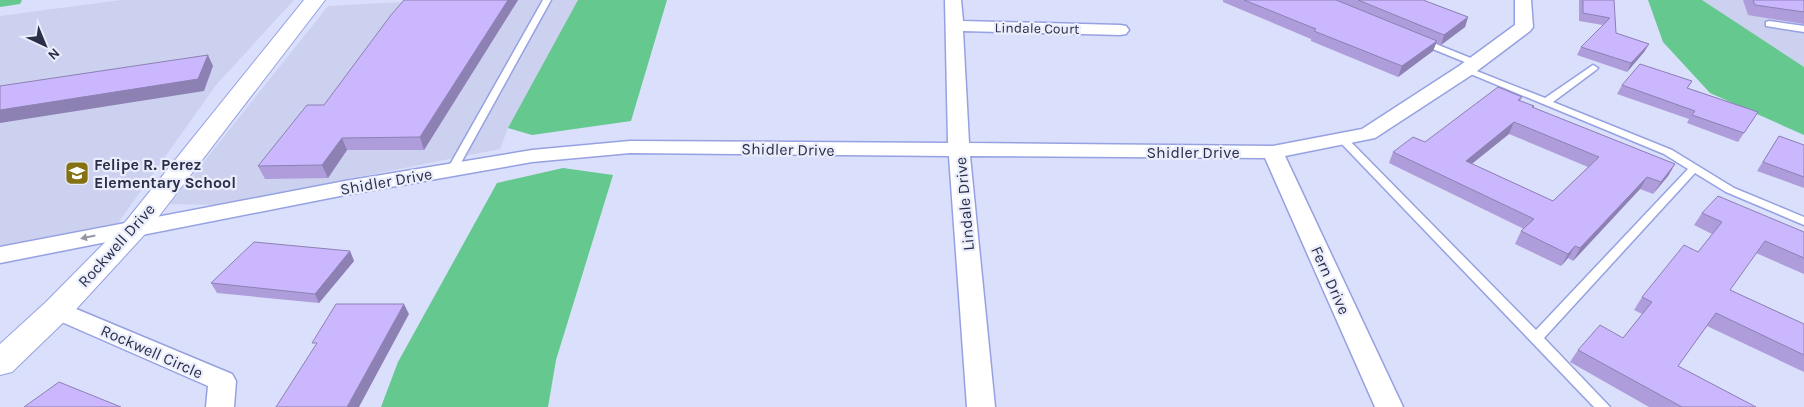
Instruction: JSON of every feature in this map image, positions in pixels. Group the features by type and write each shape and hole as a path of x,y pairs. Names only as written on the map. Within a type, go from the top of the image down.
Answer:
{"street":[{"name":"Rockwell Drive","path":"0,363 58,310 136,228 315,0"},
{"name":"Lindale Drive","path":"953,0 959,151 981,407"},
{"name":"Shidler Drive","path":"0,255 345,188 574,151 630,147 1273,152 1368,134 1470,66 1524,27 1523,0"},
{"name":"Lindale Court","path":"954,26 1120,30"},
{"name":"Fern Drive","path":"1273,152 1389,407"},
{"name":"Rockwell Circle","path":"58,310 222,381 220,407"}],"lane":[{"path":"452,170 547,0"},
{"path":"1769,24 1804,29"},
{"path":"1411,37 1546,102 1668,152 1730,190 1804,221"},
{"path":"1546,102 1593,68"},
{"path":"1342,139 1603,407"},
{"path":"1536,339 1694,168"}],"shaded area":[{"path":"121,0 294,0 216,85 118,223 0,246 0,16"},
{"path":"441,0 580,0 508,128 500,149 217,205 170,204 328,6"},
{"path":"578,0 667,0 631,121 532,135 508,128"},
{"path":"1648,0 1702,0 1804,67 1804,135 1710,93 1663,42"},
{"path":"1702,0 1804,0 1804,67 1755,36"},
{"path":"563,168 613,175 556,360 548,407 381,407 398,362 497,183"}],"building":[{"path":"404,0 508,0 420,137 342,138 322,165 258,166 307,105 324,105"},
{"path":"1244,0 1336,0 1437,41 1402,66 1314,31 1316,29"},
{"path":"1358,0 1423,0 1468,17 1444,35"},
{"path":"1583,0 1614,0 1616,33 1649,44 1631,63 1581,47 1610,18 1583,13"},
{"path":"1753,0 1804,0 1804,12 1755,5"},
{"path":"208,55 198,79 0,110 0,86"},
{"path":"1640,64 1692,81 1687,88 1758,112 1744,133 1692,115 1695,111 1622,85"},
{"path":"1498,87 1522,97 1518,100 1534,106 1532,107 1675,164 1661,182 1647,177 1580,248 1575,246 1568,254 1521,231 1534,219 1393,152 1413,137 1425,142","holes":["1514,122 1599,157 1553,201 1466,161"]},
{"path":"1779,136 1804,145 1804,177 1763,162"},
{"path":"1718,196 1804,232 1804,258 1765,241 1730,290 1804,324 1804,355 1716,313 1678,366 1756,407 1682,407 1578,350 1600,325 1623,338 1652,302 1642,297 1684,245 1698,252 1722,222 1702,213"},
{"path":"254,242 350,251 315,294 211,283"},
{"path":"336,304 404,304 347,407 276,407 317,343 312,343"},
{"path":"59,382 121,407 24,407"}],"waterway":[{"path":"0,1 13,0"}],"place":[{"name":"Felipe R. Perez Elementary School","path":"77,173"}]}
